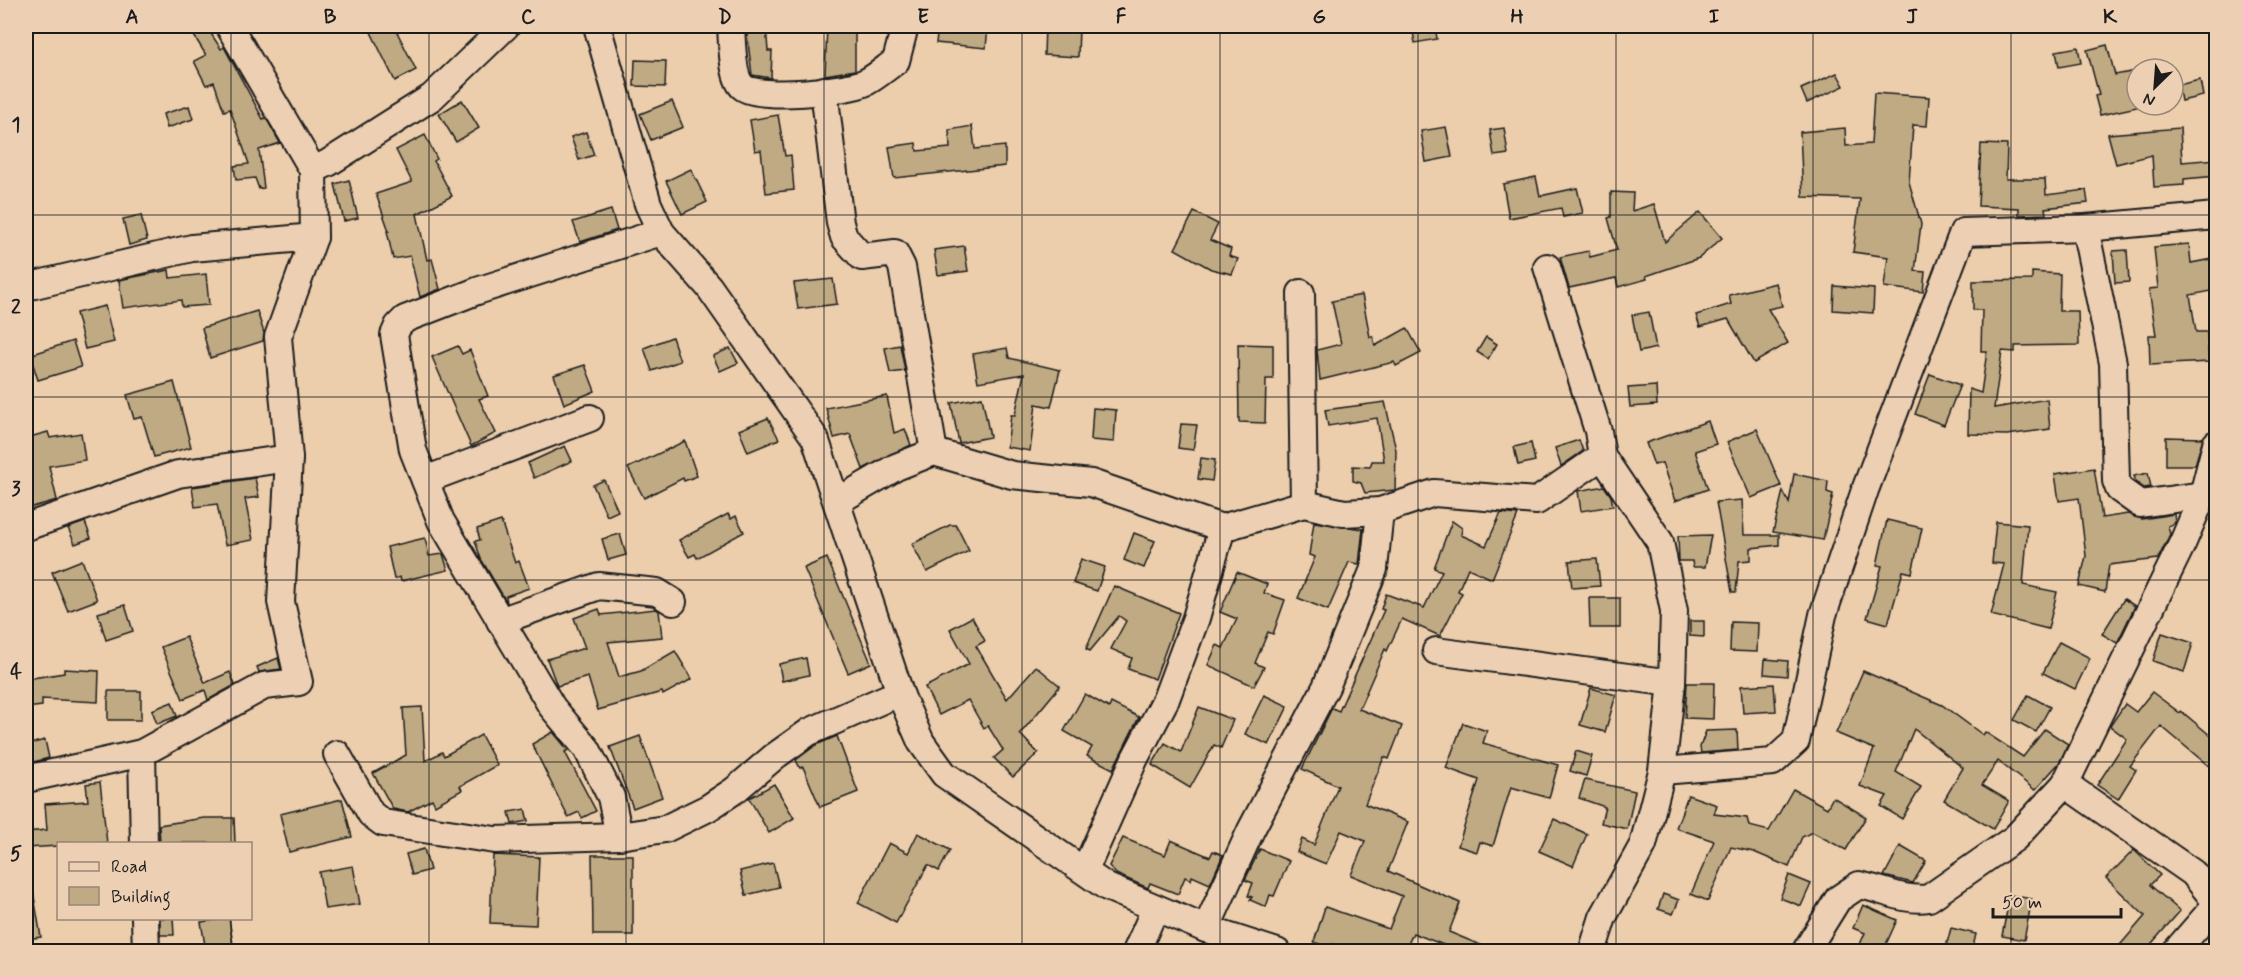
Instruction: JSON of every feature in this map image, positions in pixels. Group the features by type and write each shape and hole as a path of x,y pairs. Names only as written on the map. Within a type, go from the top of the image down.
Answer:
{"street":[{"path":"26,779 142,753 264,686 299,682 281,602 289,458 278,337 314,237 313,170 228,26"},
{"path":"313,170 328,164 432,97 506,26"},
{"path":"597,26 648,204 661,232 709,287 815,438 838,501 901,696 921,742 944,774 1107,887 1206,929 1277,951"},
{"path":"731,26 737,79 743,87 764,94 824,90 865,83 896,61 905,26"},
{"path":"824,90 844,237 862,257 895,254 902,267 934,452"},
{"path":"1662,771 1773,762 1796,741 1823,615 1866,490 1963,232 2085,228 2217,216"},
{"path":"2085,228 2113,363 2116,481 2119,489 2140,504 2203,495"},
{"path":"619,836 611,797 586,748 552,708 441,521 412,450 394,335 398,326 405,319 477,291 661,232"},
{"path":"26,287 192,248 314,237"},
{"path":"1547,267 1598,431 1602,456 1660,542 1674,611 1672,683 1662,771 1643,846 1603,917 1592,951"},
{"path":"1301,293 1304,504"},
{"path":"424,480 590,418"},
{"path":"1805,951 1838,899 1858,885 1883,889 1913,901 1929,898 2015,838 2065,784 2203,495 2217,444"},
{"path":"838,501 896,467 934,452 1012,475 1091,483 1222,528 1304,504 1344,513 1380,511 1434,492 1538,501 1602,456"},
{"path":"26,527 178,474 289,458"},
{"path":"1206,929 1251,830 1326,687 1374,569 1380,511"},
{"path":"1085,870 1135,758 1166,699 1196,618 1222,528"},
{"path":"500,621 598,586 657,591 672,602"},
{"path":"1436,651 1672,683"},
{"path":"336,754 371,814 383,824 495,840 619,836 665,829 708,808 809,732 887,698 901,696"},
{"path":"142,753 144,842"},
{"path":"2065,784 2193,873 2217,903 2175,951"},
{"path":"1136,951 1155,909"},
{"path":"145,920 146,951"}],"building":[{"path":"188,26 206,26 221,49 224,47 263,119 266,118 280,143 259,150 264,188 259,189 255,178 236,180 234,166 249,164 230,109 224,111 214,82 206,85 194,61 206,55"},
{"path":"368,26 394,26 416,70 395,81"},
{"path":"746,26 766,26 768,51 772,51 771,78 752,75"},
{"path":"827,26 855,26 855,70 825,75"},
{"path":"938,26 988,26 986,48 936,43"},
{"path":"1045,26 1079,27 1078,57 1044,55"},
{"path":"1435,26 1437,39 1415,43 1412,27"},
{"path":"2107,45 2115,75 2125,73 2125,110 2100,115 2095,96 2099,95 2087,50"},
{"path":"2078,47 2081,63 2059,67 2056,51"},
{"path":"635,60 666,61 665,87 634,86"},
{"path":"1837,73 1844,86 1807,103 1801,89"},
{"path":"2200,80 2203,96 2185,100 2185,83"},
{"path":"1874,93 1929,97 1927,126 1913,125 1909,182 1921,224 1915,271 1925,272 1923,292 1884,287 1888,257 1853,252 1860,199 1803,197 1800,132 1845,128 1846,146 1871,144"},
{"path":"462,100 479,128 456,142 439,114"},
{"path":"672,101 683,127 651,140 640,114"},
{"path":"189,106 193,119 167,128 163,114"},
{"path":"778,115 785,156 791,155 794,190 766,193 761,150 755,151 750,120"},
{"path":"972,126 975,149 1005,146 1005,166 894,178 889,147 916,143 917,151 950,148 949,130"},
{"path":"1446,127 1452,157 1426,162 1421,131"},
{"path":"1504,128 1508,154 1494,156 1490,130"},
{"path":"2180,128 2182,162 2217,159 2217,176 2184,179 2184,185 2154,187 2152,155 2116,164 2108,134"},
{"path":"586,132 594,155 579,160 571,137"},
{"path":"425,135 437,159 434,161 452,196 417,214 427,260 432,259 440,289 420,297 410,256 393,259 387,231 389,231 376,194 412,182 396,150"},
{"path":"1981,144 2007,145 2006,179 2045,179 2046,195 2086,190 2088,203 2045,208 2046,214 2019,215 2019,208 1978,206"},
{"path":"691,169 707,202 682,214 666,181"},
{"path":"1536,177 1540,196 1577,188 1583,213 1563,217 1561,208 1509,218 1503,184"},
{"path":"349,180 358,218 344,221 335,184"},
{"path":"1611,192 1633,193 1632,211 1654,204 1665,242 1700,212 1722,238 1699,258 1646,276 1647,279 1618,287 1616,278 1569,288 1560,257 1588,251 1590,257 1617,250 1608,218 1611,217"},
{"path":"611,210 617,230 580,242 573,222"},
{"path":"1194,212 1218,224 1210,240 1231,249 1229,256 1238,259 1232,274 1211,269 1175,249"},
{"path":"141,215 147,240 129,245 123,219"},
{"path":"2189,244 2191,263 2217,258 2217,290 2190,295 2196,332 2207,332 2209,362 2150,365 2149,335 2156,335 2149,289 2158,288 2154,247"},
{"path":"964,246 968,271 938,275 934,250"},
{"path":"2127,250 2129,282 2115,283 2113,251"},
{"path":"169,270 170,278 206,274 209,305 182,307 181,300 123,308 119,280"},
{"path":"2032,272 2060,274 2059,311 2078,311 2079,345 2015,346 2015,352 2002,351 1994,408 2047,399 2050,429 2007,435 1968,434 1969,389 1981,393 1987,351 1981,351 1982,310 1973,310 1973,281 2032,280"},
{"path":"833,279 837,304 798,309 794,283"},
{"path":"1776,283 1782,306 1768,309 1788,343 1754,363 1728,319 1700,327 1696,315 1731,304 1729,295"},
{"path":"1834,286 1874,289 1873,313 1833,310"},
{"path":"1362,295 1370,337 1373,337 1375,346 1407,328 1421,353 1396,366 1394,362 1320,380 1317,350 1341,344 1332,301"},
{"path":"105,306 114,342 85,349 76,313"},
{"path":"257,311 264,333 263,341 210,358 202,328"},
{"path":"1649,312 1656,348 1639,352 1632,315"},
{"path":"672,337 680,361 652,371 644,348"},
{"path":"1486,337 1497,344 1488,359 1477,352"},
{"path":"73,341 81,367 38,380 30,355"},
{"path":"1238,344 1273,345 1273,379 1266,379 1265,423 1239,422"},
{"path":"900,345 905,371 890,373 885,348"},
{"path":"458,346 462,354 470,350 488,396 479,399 496,433 471,446 432,357"},
{"path":"730,348 738,363 720,371 713,356"},
{"path":"1007,348 1009,358 1060,370 1051,407 1036,404 1030,451 1007,447 1011,415 1015,415 1024,374 978,382 973,354"},
{"path":"585,365 595,391 564,404 554,375"},
{"path":"1930,374 1960,385 1944,425 1915,414"},
{"path":"174,382 191,447 154,457 142,417 134,419 127,395"},
{"path":"1656,386 1657,405 1630,407 1628,388"},
{"path":"887,396 894,433 905,429 911,445 863,469 850,434 834,438 826,408"},
{"path":"982,397 990,437 959,443 951,403"},
{"path":"1385,402 1396,450 1395,490 1365,493 1361,483 1353,481 1353,466 1370,467 1372,461 1384,461 1377,418 1328,426 1325,410"},
{"path":"1093,408 1116,410 1114,442 1091,440"},
{"path":"768,418 779,439 748,452 739,430"},
{"path":"1708,421 1716,444 1695,451 1708,489 1675,501 1662,463 1654,465 1646,443"},
{"path":"1181,424 1197,425 1193,450 1178,448"},
{"path":"1757,429 1781,486 1751,498 1727,442"},
{"path":"48,432 50,438 81,433 85,460 49,466 57,500 29,508 26,493 26,438"},
{"path":"2166,437 2203,438 2195,465 2166,465"},
{"path":"1579,440 1583,451 1561,466 1555,448"},
{"path":"685,441 697,476 684,481 683,478 644,498 628,468"},
{"path":"1531,443 1535,461 1518,465 1514,447"},
{"path":"565,446 572,461 534,478 528,463"},
{"path":"1201,458 1215,460 1212,481 1198,479"},
{"path":"2094,468 2102,518 2128,514 2142,519 2174,514 2175,523 2168,526 2170,534 2158,559 2109,565 2105,592 2079,586 2086,556 2079,498 2059,501 2055,474"},
{"path":"2148,473 2151,487 2144,488 2136,482 2134,476"},
{"path":"1794,474 1828,481 1827,492 1833,494 1823,540 1773,532 1783,491 1789,503"},
{"path":"255,478 259,497 245,499 253,540 225,545 217,504 195,507 192,487"},
{"path":"604,480 618,511 607,516 593,485"},
{"path":"1604,486 1611,496 1613,506 1581,511 1578,491"},
{"path":"1742,500 1744,535 1779,535 1779,545 1751,548 1751,560 1739,561 1736,592 1732,592 1716,502"},
{"path":"1501,513 1518,515 1492,579 1468,568 1458,591 1462,593 1440,636 1402,619 1387,651 1385,649 1359,709 1402,726 1389,759 1384,757 1365,804 1408,822 1388,871 1460,903 1449,932 1495,951 1459,951 1413,933 1405,951 1357,951 1333,944 1332,948 1314,942 1325,907 1389,929 1402,896 1351,875 1365,841 1341,831 1326,864 1297,852 1302,839 1314,845 1338,786 1302,769 1332,708 1339,711 1384,610 1381,609 1386,594 1424,608 1442,571 1434,568 1452,521 1462,528 1461,535 1486,546"},
{"path":"728,514 731,519 736,516 744,532 697,558 695,554 689,557 679,540"},
{"path":"1887,520 1922,528 1912,573 1903,571 1888,624 1867,618 1882,566 1877,565"},
{"path":"501,521 515,563 519,561 529,588 506,596 507,603 481,559 475,541 480,540 477,529"},
{"path":"85,522 91,538 75,544 68,528"},
{"path":"1314,522 1363,529 1359,564 1349,562 1328,610 1298,598 1315,557 1309,555"},
{"path":"1996,522 2028,525 2023,585 2057,592 2048,629 1991,615 2004,564 1992,563"},
{"path":"950,525 956,525 969,551 927,572 912,544"},
{"path":"1134,533 1155,541 1144,568 1124,560"},
{"path":"620,534 626,555 608,560 602,539"},
{"path":"1711,535 1705,567 1693,567 1692,561 1679,561 1678,536"},
{"path":"425,538 429,556 443,554 448,570 401,581 400,577 394,579 387,547"},
{"path":"827,558 871,663 848,673 804,568"},
{"path":"1081,559 1105,567 1097,591 1073,583"},
{"path":"1597,559 1600,586 1572,588 1569,561"},
{"path":"82,560 97,600 68,611 52,572"},
{"path":"1237,572 1267,584 1264,593 1285,600 1273,634 1268,632 1255,663 1264,667 1254,686 1208,665 1217,645 1223,648 1237,619 1220,612"},
{"path":"1114,586 1179,613 1155,679 1128,669 1132,658 1111,649 1126,621 1119,616 1090,651 1086,649"},
{"path":"1589,598 1620,598 1620,628 1590,628"},
{"path":"2124,599 2135,606 2117,643 2102,634"},
{"path":"125,605 133,631 106,640 98,613"},
{"path":"599,609 601,615 656,609 659,611 662,637 608,642 619,677 641,671 675,651 692,679 663,695 662,692 598,710 588,677 557,686 547,659 585,648 574,618"},
{"path":"972,617 985,641 976,646 1007,699 1036,666 1060,686 1020,734 1038,753 1013,777 994,758 1003,750 988,726 984,728 968,700 939,715 925,687 969,664 950,629"},
{"path":"1690,621 1704,621 1704,637 1690,636"},
{"path":"1731,622 1758,623 1757,652 1730,651"},
{"path":"2162,633 2193,643 2184,672 2153,661"},
{"path":"186,637 205,683 230,672 235,685 208,700 205,690 183,699 161,647"},
{"path":"2059,642 2090,658 2075,689 2043,673"},
{"path":"278,658 281,669 259,672 257,667"},
{"path":"806,658 809,675 782,681 779,664"},
{"path":"1765,659 1788,661 1787,676 1764,674"},
{"path":"64,669 99,671 98,702 42,699 42,706 26,708 26,679 64,673"},
{"path":"1863,671 1942,705 1983,735 1985,732 2023,757 2045,729 2068,744 2059,763 2035,790 1998,761 1982,785 2009,801 1993,829 1944,800 1963,768 1914,729 1896,772 1921,787 1902,819 1881,806 1887,796 1860,786 1874,749 1836,733"},
{"path":"1687,683 1714,683 1713,719 1685,718"},
{"path":"1774,684 1776,711 1743,713 1741,686"},
{"path":"1591,688 1616,695 1605,732 1580,725"},
{"path":"108,691 141,691 141,720 108,720"},
{"path":"2152,692 2180,713 2181,711 2217,741 2217,773 2161,726 2130,766 2136,770 2118,799 2097,785 2127,739 2110,726 2125,704 2136,712"},
{"path":"1085,694 1109,708 1111,703 1139,717 1113,769 1087,756 1092,747 1064,731"},
{"path":"1264,695 1288,706 1269,745 1245,734"},
{"path":"2028,695 2050,707 2036,732 2014,720"},
{"path":"172,702 177,716 157,724 152,710"},
{"path":"422,707 425,761 442,752 444,756 481,735 497,765 460,786 462,790 435,805 432,799 408,812 393,809 373,773 406,755 403,708"},
{"path":"1199,707 1233,720 1221,748 1214,745 1190,788 1152,765 1165,743 1181,752"},
{"path":"1463,723 1487,731 1483,743 1558,765 1549,798 1511,787 1493,846 1480,842 1477,852 1458,846 1479,780 1446,768"},
{"path":"1737,730 1738,750 1701,753 1700,747 1706,731"},
{"path":"553,732 567,751 565,752 596,811 582,818 579,812 568,817 532,744"},
{"path":"640,736 662,797 633,808 610,747"},
{"path":"837,736 858,792 820,807 803,767 800,768 796,760 816,745"},
{"path":"45,740 49,758 26,764 26,745"},
{"path":"1576,751 1592,756 1586,776 1570,771"},
{"path":"1585,780 1635,791 1627,829 1601,823 1605,807 1579,798"},
{"path":"100,782 107,842 57,842 57,846 26,848 26,832 47,830 45,804 88,801 86,784"},
{"path":"774,784 794,818 769,833 749,798"},
{"path":"1793,789 1827,808 1833,797 1866,817 1846,850 1812,832 1802,837 1789,867 1754,852 1731,847 1708,901 1691,894 1714,841 1676,828 1688,795 1717,805 1714,814 1747,818 1749,826 1769,831"},
{"path":"342,799 352,837 289,852 280,814"},
{"path":"525,809 528,821 512,824 509,812"},
{"path":"204,818 234,818 235,842 160,842 159,825"},
{"path":"1554,819 1587,834 1573,866 1539,851"},
{"path":"918,833 950,850 939,871 928,865 896,923 858,903 889,843 908,853"},
{"path":"1123,838 1165,855 1171,840 1210,857 1213,851 1223,855 1210,884 1192,876 1191,880 1185,877 1178,894 1150,883 1148,888 1116,874 1109,866"},
{"path":"1900,846 1926,861 1913,883 1884,876"},
{"path":"424,849 430,870 412,875 406,854"},
{"path":"1260,849 1289,861 1274,896 1270,895 1266,907 1250,900 1252,897 1248,896 1253,883 1245,880"},
{"path":"2134,850 2160,875 2150,885 2180,911 2145,951 2115,951 2145,916 2106,878"},
{"path":"493,855 539,857 536,925 490,923"},
{"path":"592,855 633,855 633,935 593,935"},
{"path":"773,863 779,887 746,895 740,871"},
{"path":"353,866 360,904 325,909 319,872"},
{"path":"1789,875 1811,884 1801,906 1780,898"},
{"path":"33,891 41,937 26,939 26,892"},
{"path":"1663,894 1679,900 1673,914 1658,909"},
{"path":"2010,895 2032,899 2024,940 2002,936"},
{"path":"1863,905 1897,920 1883,951 1857,951 1865,933 1853,928"},
{"path":"160,920 173,920 174,935 160,935"},
{"path":"229,920 234,951 206,951 201,922"},
{"path":"1951,928 1976,934 1972,951 1945,951"}]}
